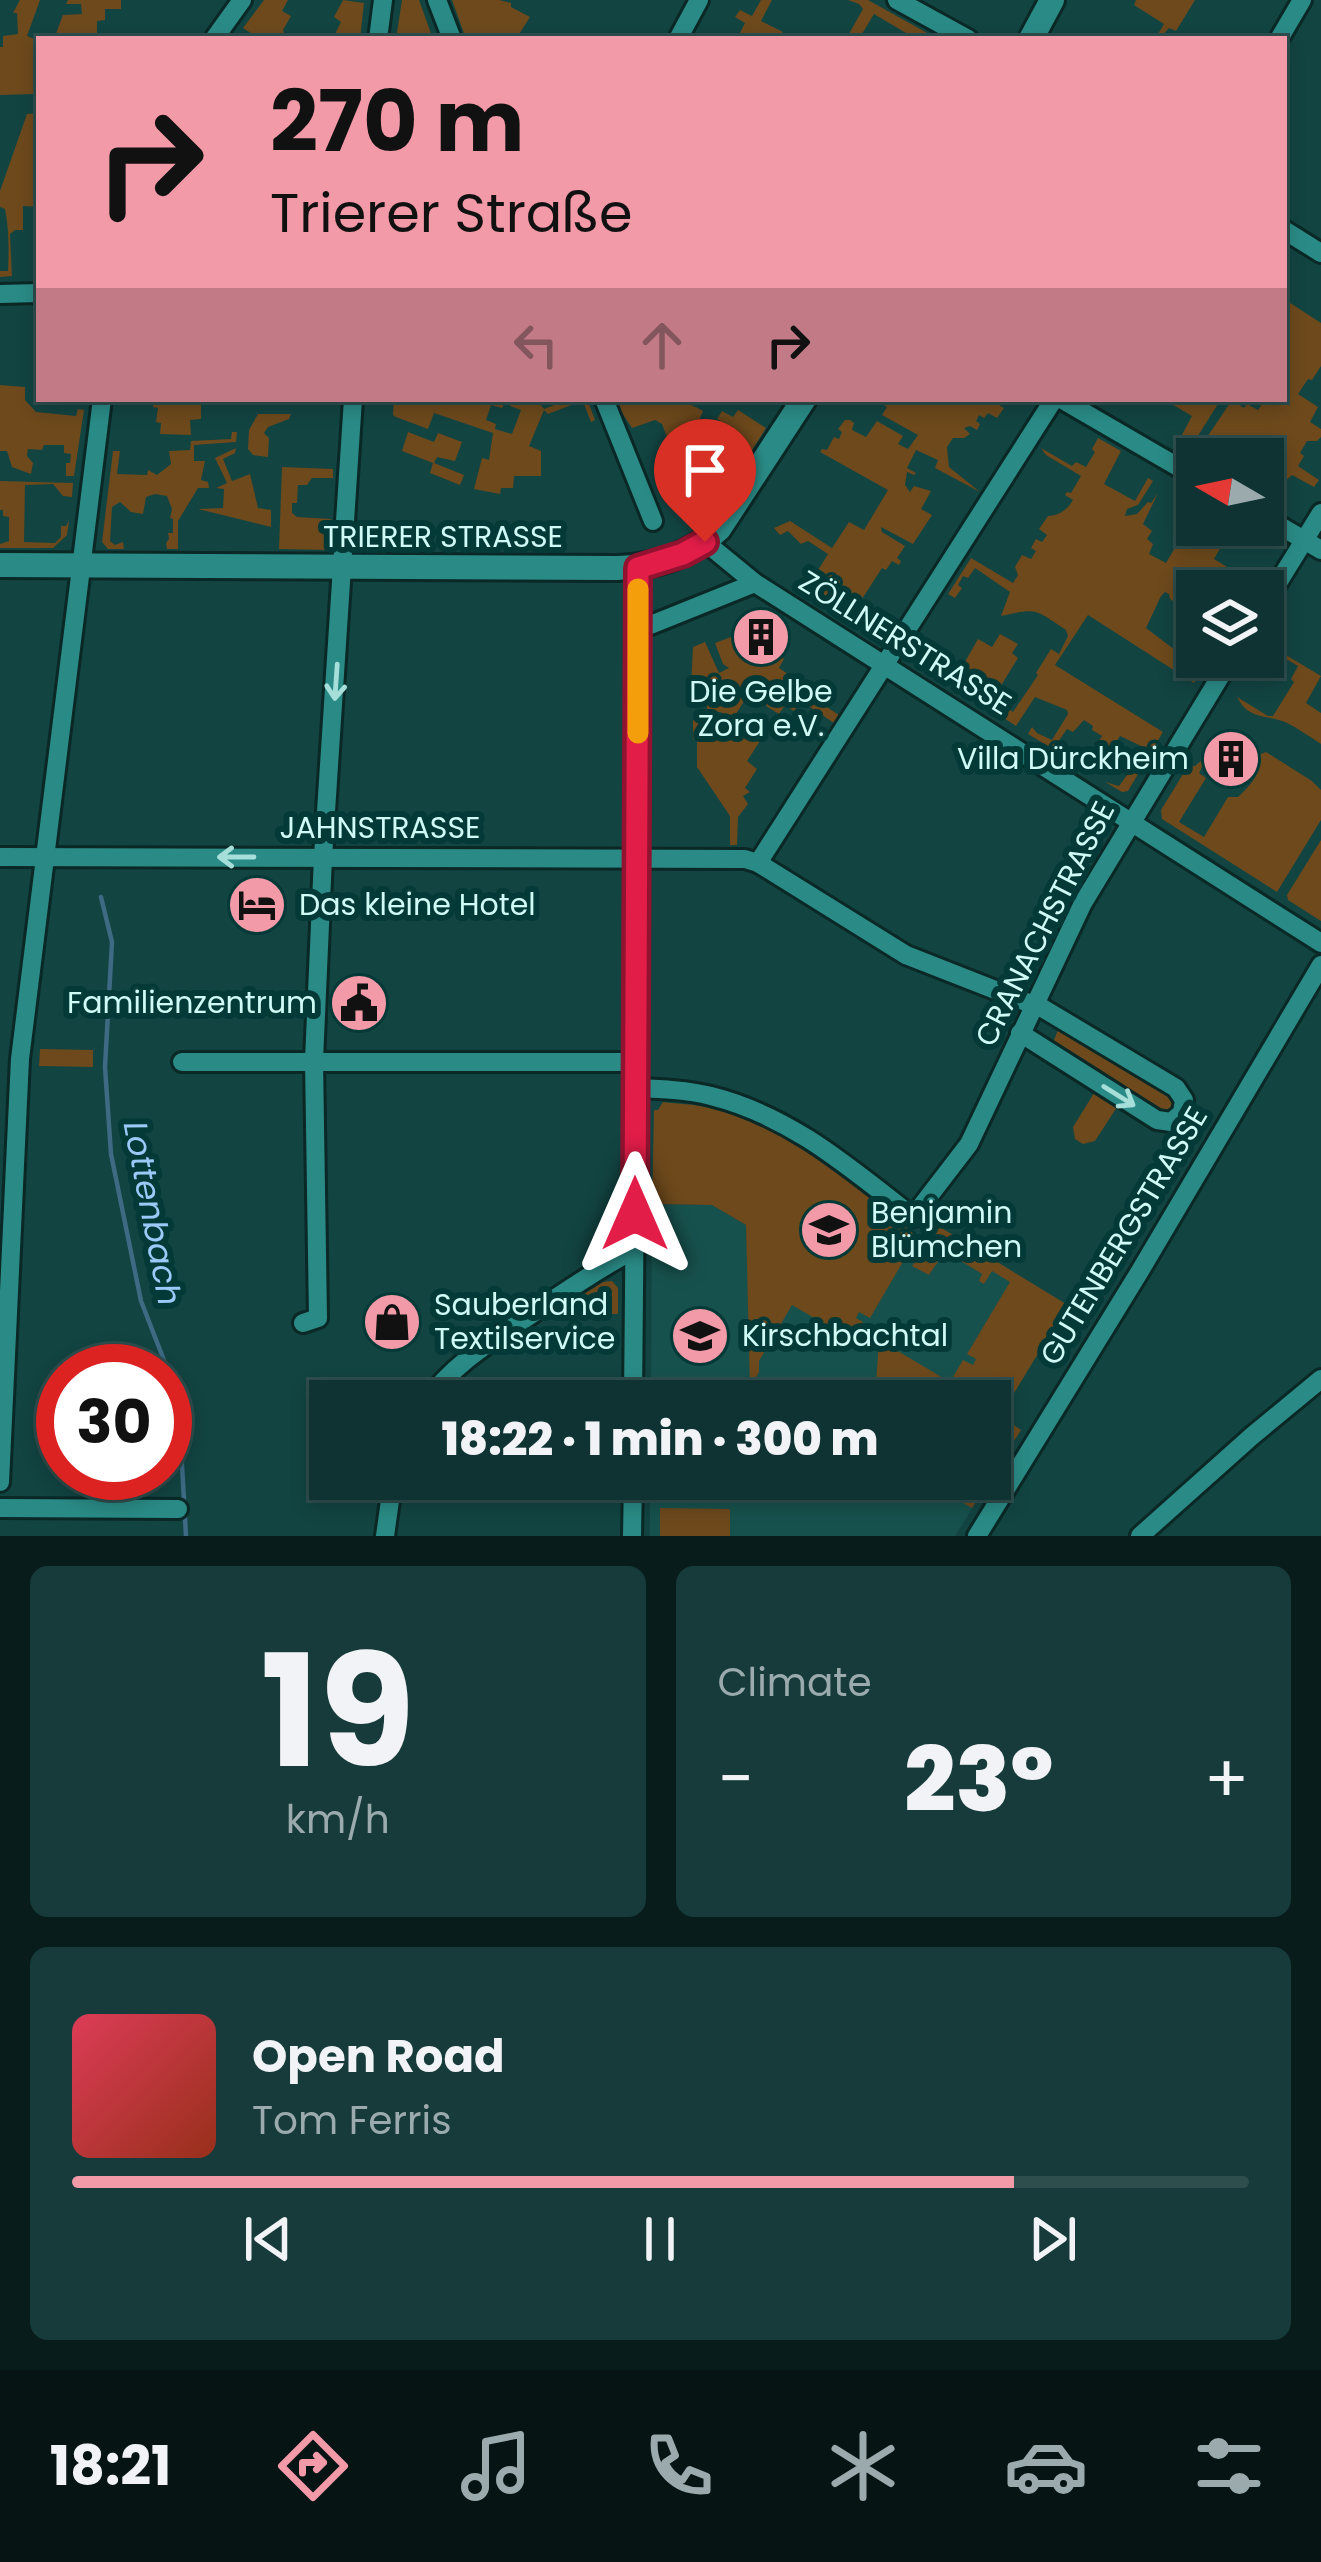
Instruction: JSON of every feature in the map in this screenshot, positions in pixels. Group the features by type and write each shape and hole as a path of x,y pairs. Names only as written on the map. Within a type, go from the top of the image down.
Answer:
{"street":[{"path":"216,36 242,0"},
{"path":"378,36 383,0"},
{"path":"437,0 451,36"},
{"path":"680,36 699,0"},
{"path":"898,0 963,36"},
{"path":"1033,36 1052,0"},
{"path":"1281,36 1302,0"},
{"path":"1287,232 1321,253"},
{"path":"0,294 36,292"},
{"path":"0,1482 10,1059 45,859 102,402"},
{"path":"303,1323 318,1318 314,1060 353,402"},
{"path":"605,402 653,521"},
{"path":"705,542 728,516 802,402"},
{"path":"1021,1033 1157,1120 1171,1122 1182,1114 1184,1100 1176,1088 1033,1005 906,955 758,863 1056,402"},
{"path":"1063,402 1176,466"},
{"path":"1284,581 1313,545 1321,513"},
{"path":"1284,528 1313,545"},
{"name":"TRIERER STRASSE","path":"0,565 638,568 705,542"},
{"name":"ZÖLLNERSTRASSE","path":"705,542 755,583 1321,943"},
{"path":"633,1380 638,568"},
{"path":"638,630 755,583"},
{"name":"CRANACHSTRASSE","path":"636,1088 710,1096 762,1112 803,1134 913,1217 969,1144 1083,903 1219,678"},
{"name":"JAHNSTRASSE","path":"0,857 745,859 758,863"},
{"name":"GUTENBERGSTRASSE","path":"977,1536 1321,965"},
{"path":"182,1062 636,1062"},
{"path":"444,1380 470,1356 570,1287 635,1249"},
{"path":"1140,1536 1321,1379"},
{"path":"385,1536 390,1500"},
{"path":"632,1536 633,1500"},
{"path":"0,1508 178,1509"}],"shaded area":[{"path":"20,0 40,0 27,36 36,40 34,94 0,95 3,36 18,34 17,13 13,13"},
{"path":"68,0 121,0 121,9 105,9 105,20 97,21 97,33 110,33 106,36 55,36 63,15 82,14 81,4 66,4"},
{"path":"264,0 288,0 282,11 291,16 283,30 285,36 255,36 243,28"},
{"path":"343,0 364,3 360,36 334,36 341,22 334,17"},
{"path":"402,0 419,0 432,36 396,36"},
{"path":"452,0 499,0 530,17 518,36 465,36"},
{"path":"761,0 772,0 761,21 783,32 781,36 738,36 745,23 735,17 740,10 752,16"},
{"path":"848,0 868,0 933,36 911,36 874,14 861,36 848,36 863,9"},
{"path":"1136,0 1195,0 1176,31 1169,28 1162,36 1157,36 1164,24 1134,5"},
{"path":"36,113 36,207 23,206 23,230 10,234 12,276 0,277 0,271 8,271 9,247 0,191 27,114"},
{"path":"1287,301 1321,323 1321,366 1298,394 1318,407 1310,422 1321,429 1321,437 1307,441 1298,466 1319,480 1314,487 1292,475 1284,482 1284,438 1206,438 1231,402 1244,408 1247,404 1258,410 1263,402 1287,402"},
{"path":"0,385 25,387 25,400 36,412 76,416 78,409 84,410 74,476 66,476 71,454 64,453 64,445 28,449 31,474 12,467 7,451 0,451"},
{"path":"154,402 230,402 201,404 201,419 190,420 191,435 160,434 158,408"},
{"path":"394,402 499,402 502,408 491,405 486,420 496,424 495,429 512,434 521,410 510,406 511,402 538,402 544,409 579,402 548,414 544,410 529,446 541,451 541,476 514,476 513,488 501,488 500,494 474,489 482,458 489,460 493,433 434,413 428,429 393,415"},
{"path":"579,402 588,402 595,420 591,422"},
{"path":"615,402 693,406 703,411 693,434 718,449 724,440 718,436 725,424 717,419 722,411 733,417 738,410 766,428 743,464 718,450 701,482 688,486 662,424 655,420 632,428"},
{"path":"879,402 994,402 1004,408 997,418 979,415 977,430 964,428 970,434 953,438 947,447 949,467 980,492 935,468 938,460 916,450 907,468 916,473 907,472 905,485 910,492 914,486 931,491 921,509 932,515 913,544 881,527 905,546 897,558 901,561 882,568 849,619 817,599 827,583 815,575 828,554 808,541 801,544 788,531 780,535 774,528 790,521 832,548 849,522 864,530 888,490 820,452 827,450 834,437 839,439 842,432 838,429 845,420 866,437 877,421 903,436 898,444 908,449 918,435 882,415 887,407"},
{"path":"1168,402 1219,402 1197,438 1180,438 1192,416"},
{"path":"258,414 291,414 264,433 269,438 268,457 253,455 248,449 249,430"},
{"path":"232,432 237,432 236,442 194,445 194,461 205,461 201,480 209,488 198,488 178,521 178,549 167,549 173,519 167,496 155,494 146,497 143,514 131,512 120,502 112,507 110,541 115,545 123,542 124,549 108,549 102,542 113,451 120,451 117,474 147,475 148,470 157,475 171,464 169,451 190,450 191,441 231,439"},
{"path":"408,432 434,442 438,433 462,442 455,461 437,457 434,463 464,475 460,485 430,473 433,463 402,451"},
{"path":"1098,438 1121,451 1104,484 1135,501 1148,478 1153,481 1125,516 1137,514 1158,493 1143,524 1152,531 1147,539 1153,544 1149,554 1166,563 1176,546 1222,546 1214,559 1232,570 1176,570 1176,603 1165,592 1161,596 1146,628 1176,651 1176,671 1088,615 1055,665 1163,732 1128,791 1122,792 1105,782 1119,786 1136,763 1141,746 1120,736 1091,774 1063,756 1066,751 1087,761 1102,736 1084,720 1073,732 1067,729 1053,749 1028,734 1032,727 1052,740 1067,710 1035,697 1016,726 945,680 954,681 978,639 992,647 1000,634 1018,644 1012,653 1018,658 997,692 1013,712 1051,649 1059,654 1066,630 1035,612 1001,616 1010,592 975,568 968,578 963,576 955,598 948,594 971,558 1013,583 1022,555 1031,559 1036,539 1042,542 1047,535 1039,529 1048,516 1071,503 1065,495 1081,476 1041,448 1072,466 1076,462 1086,467 1095,452"},
{"path":"236,448 223,459 232,481 250,474 258,508 271,510 271,527 198,509 223,508 224,489 216,488 227,483 215,458"},
{"path":"282,467 333,469 333,478 312,478 307,485 298,485 297,503 292,503 297,517 331,519 329,550 279,549"},
{"path":"0,481 73,483 72,497 63,496 53,484 25,485 24,542 55,543 61,537 61,526 69,521 67,535 53,548 0,548 9,541 9,517 0,510"},
{"path":"731,637 765,663 773,652 784,659 779,668 800,682 803,678 814,684 808,695 839,715 834,723 801,701 794,711 785,705 779,714 751,690 731,722 745,736 754,724 766,732 747,761 757,769 745,788 750,792 743,796 748,804 738,817 737,845 730,845 730,816 697,767 693,720 717,723 722,736 730,733 721,712 707,711 707,704 699,704 698,686 691,686 693,647 705,642 719,673 729,668 715,643"},
{"path":"1284,654 1321,676 1306,703 1321,713 1321,744 1287,723 1253,713 1237,697 1273,716 1298,666"},
{"path":"1266,752 1321,790 1321,820 1277,892 1162,819 1161,810 1188,766 1201,761 1199,773 1206,778 1179,822 1204,837 1228,797 1238,797 1251,783 1259,767 1258,755"},
{"path":"1321,840 1321,921 1287,895"},
{"path":"1063,1028 1176,1098 1166,1118 1052,1045"},
{"path":"40,1049 93,1050 93,1067 39,1066"},
{"path":"1096,1090 1119,1104 1095,1141 1083,1144 1075,1139 1073,1127"},
{"path":"663,1102 710,1108 767,1129 820,1160 918,1236 870,1318 859,1312 856,1318 863,1322 852,1340 792,1305 759,1361 755,1380 750,1380 746,1225 712,1205 652,1204 654,1110"},
{"path":"652,1204 712,1205 746,1225 747,1249 869,1317 918,1236 927,1241 940,1227 1089,1318 1085,1324 1064,1311 1011,1398 1011,1380 651,1380"},
{"path":"940,1227 1089,1318 1085,1324 1064,1311 1011,1398 1011,1380 951,1380 963,1360 973,1365 976,1359 967,1354 1010,1282 992,1271 984,1284 979,1281 982,1274 945,1251 929,1275 912,1266"},
{"path":"612,1281 618,1288 618,1314 562,1314 562,1308"},
{"path":"879,1340 947,1380 876,1380"},
{"path":"1011,1423 1021,1430 1011,1446"},
{"path":"1011,1423 1021,1430 1011,1446"},
{"path":"650,1500 977,1500 955,1536 650,1536"},
{"path":"660,1508 730,1509 730,1536 660,1536"}],"waterway":[{"name":"Lottenbach","path":"101,897 112,942 105,1067 111,1154 141,1301 167,1368 182,1465 186,1536"}],"slow traffic":[{"path":"638,589 638,733"}],"place":[{"name":"Die Gelbe Zora e.V.","path":"761,637"},
{"name":"Villa Dürckheim","path":"1231,759"},
{"name":"Das kleine Hotel","path":"257,905"},
{"name":"Familienzentrum","path":"359,1003"},
{"name":"Benjamin Blümchen","path":"829,1230"},
{"name":"Sauberland Textilservice","path":"392,1322"},
{"name":"Kirschbachtal","path":"700,1336"}],"route":[{"path":"635,1214 638,568 705,542"}]}
